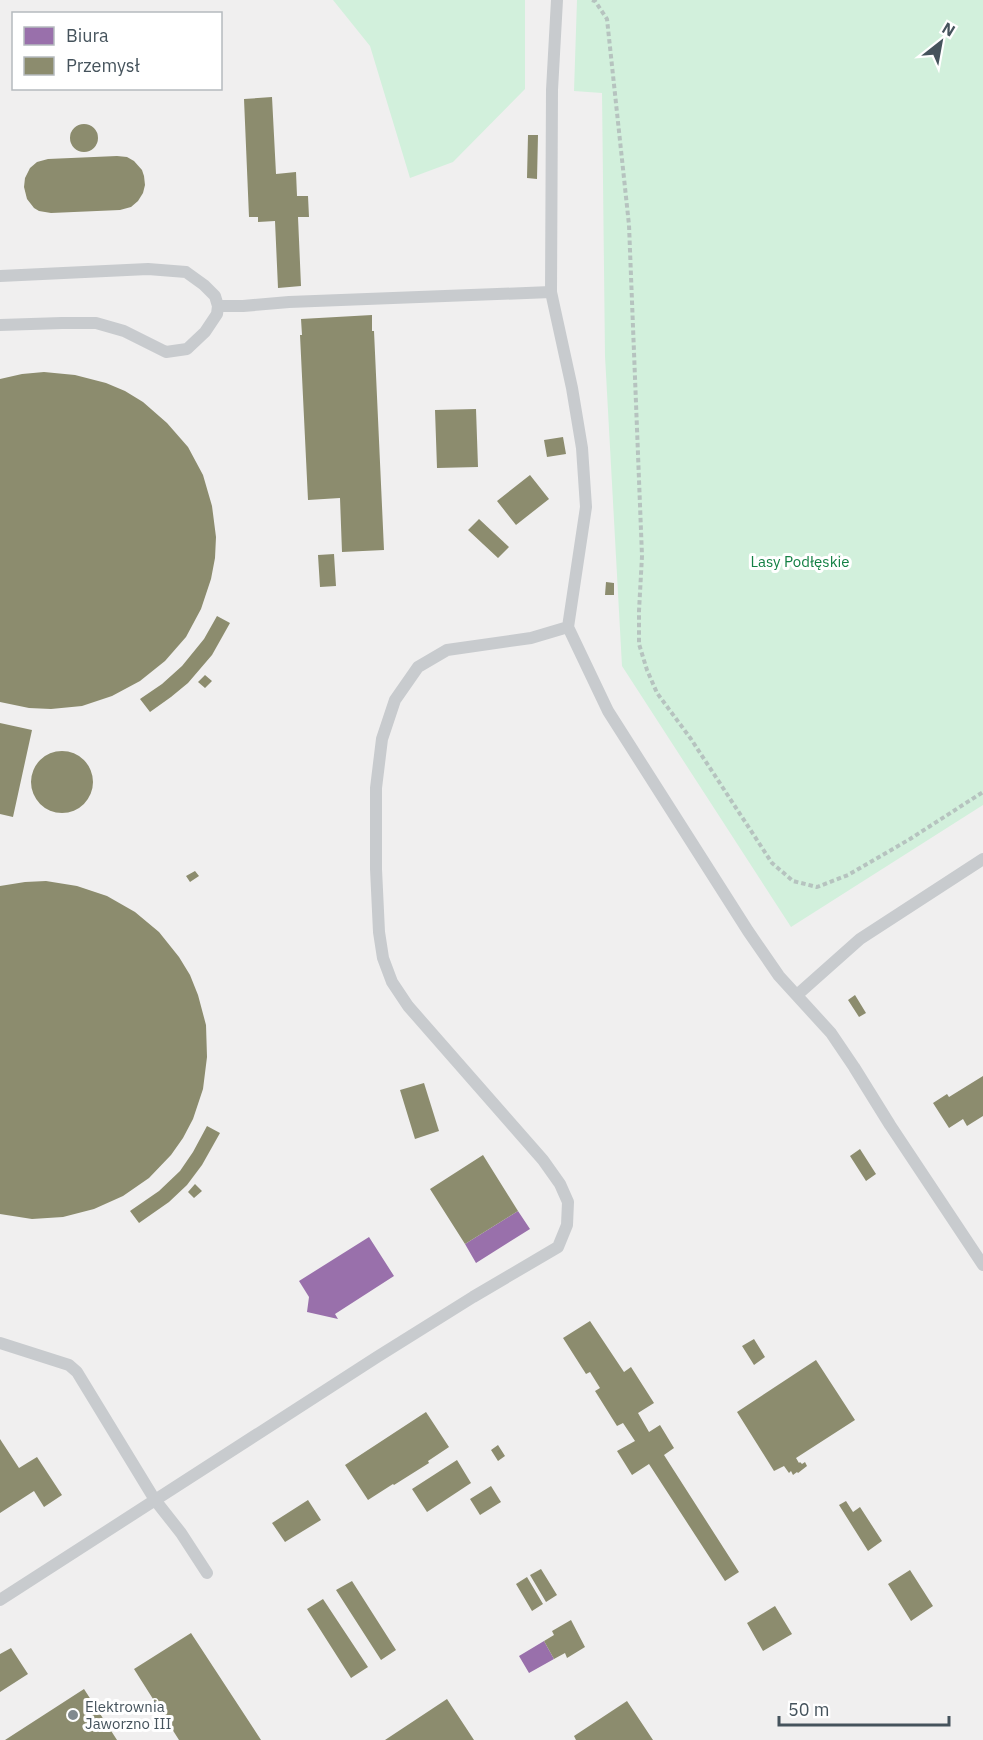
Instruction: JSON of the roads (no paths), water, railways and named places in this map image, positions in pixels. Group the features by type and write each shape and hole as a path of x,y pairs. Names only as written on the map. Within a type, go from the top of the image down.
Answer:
{"lane":[{"path":"557,0 552,90 551,291 572,388 582,448 586,507 568,627 608,711 747,931 780,976 831,1033 983,1265"},
{"path":"0,276 148,269 186,272 215,296 218,306 217,314 205,332 187,349 166,352 123,331 96,323 0,325"},
{"path":"218,306 551,291"},
{"path":"0,1600 481,1291 558,1248 567,1225 568,1202 561,1184 543,1160 408,1006 392,982 383,958 379,932 376,788 382,739 395,699 418,667 447,650 531,638 568,627"},
{"path":"797,995 861,939 983,859"},
{"path":"0,1343 69,1365 77,1372 155,1500 181,1533 207,1573"}],"place":[{"name":"Elektrownia Jaworzno III","path":"73,1715"}],"park label":[{"name":"Lasy Podłęskie","path":"800,561"}]}
